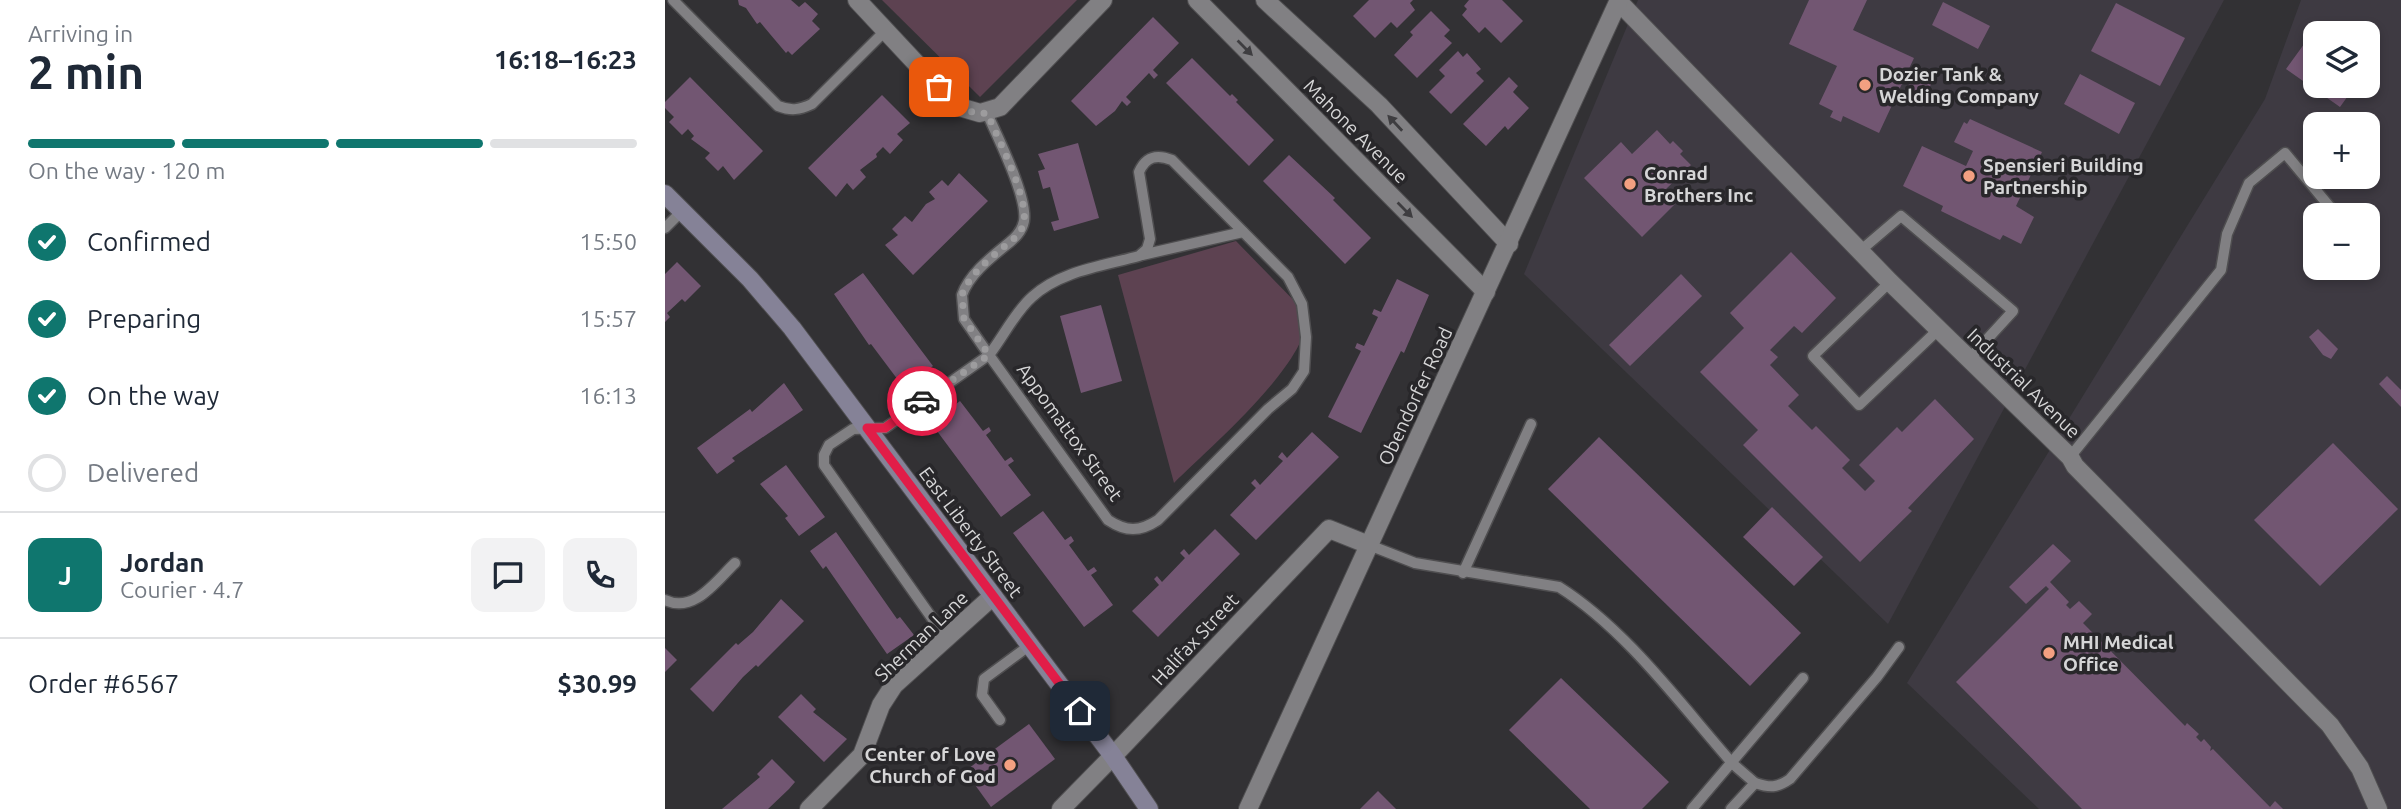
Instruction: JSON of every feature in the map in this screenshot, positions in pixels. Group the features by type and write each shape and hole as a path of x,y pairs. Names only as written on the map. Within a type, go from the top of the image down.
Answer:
{"main road":[{"name":"East Liberty Street","path":"665,194 750,278 784,318 1113,756 1149,809"}],"street":[{"path":"857,0 956,106 968,112 987,113 1000,107 1104,0"},
{"name":"Mahone Avenue","path":"1197,0 1486,292"},
{"name":"Mahone Avenue","path":"1265,0 1379,105 1509,244"},
{"name":"Obendorfer Road","path":"1248,809 1619,1"},
{"name":"Industrial Avenue","path":"1619,1 1890,282 2070,457 2075,466 2330,725 2360,768 2378,809"},
{"name":"Halifax Street","path":"1061,809 1329,529 1369,545"},
{"name":"Sherman Lane","path":"809,809 862,755 880,705 894,685 993,596"}],"lane":[{"path":"674,0 778,106 788,109 800,109 812,104 887,30"},
{"path":"987,113 1011,167 1024,209 1024,222 1018,236 989,259 962,295 964,319 989,355 1030,298 1067,275 1139,256 1246,236"},
{"path":"2070,457 2221,270 2227,234 2249,183 2285,153 2327,203"},
{"path":"1139,256 1147,249 1150,239 1139,172 1143,163 1150,158 1161,156 1172,160 1246,236"},
{"path":"665,228 682,211"},
{"path":"1860,251 1901,216 2013,311 1969,359"},
{"name":"Appomattox Street","path":"946,638 824,466 824,455 829,445 853,429 885,428 989,355 1108,520 1119,528 1146,527 1158,520 1292,389 1304,371 1306,337 1302,304 1288,276 1246,236"},
{"path":"1890,282 1813,356 1859,405 1938,330"},
{"path":"1463,573 1531,424"},
{"path":"1369,545 1415,563 1559,587 1579,600 1615,632 1733,764 1755,783 1769,788 1779,787 1790,779 1877,677 1899,647"},
{"path":"665,600 677,605 688,604 735,563"},
{"path":"1000,720 982,695 984,679 1030,645"},
{"path":"1692,809 1733,764 1803,678"},
{"path":"1731,809 1755,783"}],"shaded area":[{"path":"882,0 1077,0 980,97"},
{"path":"1638,0 2224,0 1888,624 1524,274"},
{"path":"2301,0 2401,0 2401,809 2039,809 1907,683 2265,99"},
{"path":"1236,241 1307,314 1304,334 1276,380 1174,483 1118,275"}],"building":[{"path":"738,0 791,0 799,7 805,2 818,14 812,21 820,29 792,55 788,51 786,53 760,22 757,24 746,8 739,5"},
{"path":"1369,0 1413,0 1410,3 1415,10 1397,28 1391,22 1375,38 1353,16"},
{"path":"1469,0 1502,0 1523,21 1501,43 1485,27 1479,33 1462,15"},
{"name":"Dozier Tank & Welding Company","path":"1809,0 1867,0 1853,30 1914,58 1879,133 1843,116 1841,122 1830,117 1833,111 1819,104 1837,66 1789,44"},
{"path":"1943,2 1990,26 1978,49 1932,25"},
{"path":"2116,3 2185,38 2160,86 2091,51"},
{"path":"1431,11 1450,30 1444,36 1452,43 1417,78 1394,55 1413,35 1410,32"},
{"path":"1153,17 1179,43 1153,70 1158,75 1154,79 1149,73 1126,97 1131,102 1127,106 1122,101 1115,111 1096,126 1071,101"},
{"path":"2303,46 2303,81 2286,69"},
{"path":"1458,51 1463,57 1467,53 1481,69 1476,73 1484,81 1451,114 1429,92 1445,76 1439,70"},
{"path":"1192,58 1230,96 1232,94 1238,100 1236,102 1274,140 1249,166 1166,83"},
{"path":"1917,68 1935,76 1921,105 1903,96"},
{"path":"2080,74 2135,103 2119,134 2064,104"},
{"path":"690,77 763,151 734,180 723,166 718,171 705,158 710,153 691,139 694,136 688,129 682,135 669,122 674,117 665,108 665,102"},
{"path":"1509,77 1518,86 1513,92 1529,108 1508,130 1505,126 1486,146 1463,124"},
{"path":"882,95 910,123 897,134 903,140 890,154 883,147 876,154 877,157 860,170 866,177 853,190 847,183 836,197 808,168"},
{"path":"2327,98 2346,98 2340,107"},
{"name":"Spensieri Building Partnership","path":"1970,119 2042,152 2016,206 2034,217 2021,244 2003,235 2000,240 1941,211 1943,206 1903,186 1922,146 1966,166 1973,151 1954,142 1964,122 1967,124"},
{"name":"Conrad Brothers Inc","path":"1657,130 1670,144 1673,141 1683,151 1680,154 1691,165 1666,189 1678,201 1642,237 1584,178 1621,142 1632,154"},
{"path":"1078,143 1099,218 1054,231 1051,222 1059,220 1050,187 1043,189 1038,171 1045,169 1038,154"},
{"path":"1289,155 1335,198 1333,200 1371,238 1345,264 1263,181"},
{"path":"959,173 988,201 913,275 885,245 898,235 892,229 905,216 912,222 926,204 935,199 929,192 942,180 948,186"},
{"path":"1791,252 1836,298 1802,333 1794,326 1770,350 1778,357 1770,365 1799,395 1788,406 1812,430 1816,426 1850,460 1842,468 1865,491 1875,481 1859,465 1897,427 1902,432 1935,399 1974,439 1908,508 1912,511 1860,562 1743,445 1758,430 1700,372 1744,328 1730,313"},
{"path":"677,262 701,286 685,302 682,299 667,313 670,317 665,322 665,274"},
{"path":"863,273 933,366 904,388 871,344 869,345 834,294"},
{"path":"1681,274 1702,296 1630,366 1609,345"},
{"path":"1397,279 1429,295 1404,353 1401,351 1361,433 1328,417 1361,351 1355,348 1357,343 1364,346 1378,317 1372,314 1374,309 1381,312"},
{"path":"1101,305 1122,381 1081,393 1060,316"},
{"path":"2318,329 2338,349 2331,359 2323,355 2309,337"},
{"path":"2387,376 2401,390 2401,407 2379,384"},
{"path":"784,383 803,410 732,458 735,461 717,474 697,448 750,409 752,412"},
{"path":"960,401 983,431 989,427 991,431 986,435 1005,461 1011,457 1014,461 1008,465 1031,495 1001,517 931,423"},
{"path":"1312,432 1339,457 1256,540 1230,515 1256,488 1251,483 1255,479 1260,485 1283,461 1278,457 1282,452 1287,458"},
{"path":"1599,437 1801,633 1750,686 1548,489"},
{"path":"2333,443 2398,509 2320,586 2254,520"},
{"path":"786,465 825,517 799,536 785,518 788,516 760,484"},
{"path":"1772,507 1823,557 1794,586 1743,537"},
{"path":"1043,511 1065,540 1071,536 1074,541 1069,545 1088,571 1094,567 1097,571 1091,575 1113,605 1084,627 1013,533"},
{"path":"1215,529 1240,554 1158,637 1132,611 1159,585 1154,579 1157,576 1162,582 1185,558 1180,553 1184,549 1189,555"},
{"path":"836,532 897,619 900,617 914,635 887,654 826,566 823,569 810,551"},
{"name":"MHI Medical Office","path":"2053,544 2071,561 2050,582 2069,602 2066,605 2070,609 2079,601 2092,614 2083,623 2185,726 2187,723 2199,734 2196,737 2201,742 2204,739 2211,747 2210,751 2213,749 2270,807 2275,801 2283,809 2082,809 1956,682 2049,589 2046,586 2026,604 2009,587"},
{"path":"781,599 804,621 758,667 756,665 743,677 713,712 690,689 736,643 738,645 753,632"},
{"path":"665,648 677,660 665,672"},
{"path":"1561,678 1669,782 1642,809 1590,809 1509,730"},
{"path":"801,694 816,709 813,712 847,739 824,762 778,717"},
{"name":"Center of Love Church of God","path":"1029,724 1055,759 991,807 965,771"},
{"path":"772,759 795,782 789,789 768,809 722,809 760,777 757,774"},
{"path":"1378,791 1396,809 1360,809"}],"way so far":[{"path":"922,401 989,355 964,319 961,308 964,287 989,259 1018,236 1024,222 1024,209 1011,167 987,113 968,112 956,106 939,87"}],"place":[{"name":"Dozier Tank & Welding Company","path":"1865,85"},
{"name":"Spensieri Building Partnership","path":"1969,176"},
{"name":"Conrad Brothers Inc","path":"1630,184"},
{"name":"MHI Medical Office","path":"2049,653"},
{"name":"Center of Love Church of God","path":"1010,765"}],"route":[{"path":"922,401 885,428 867,428 1080,711"}]}
